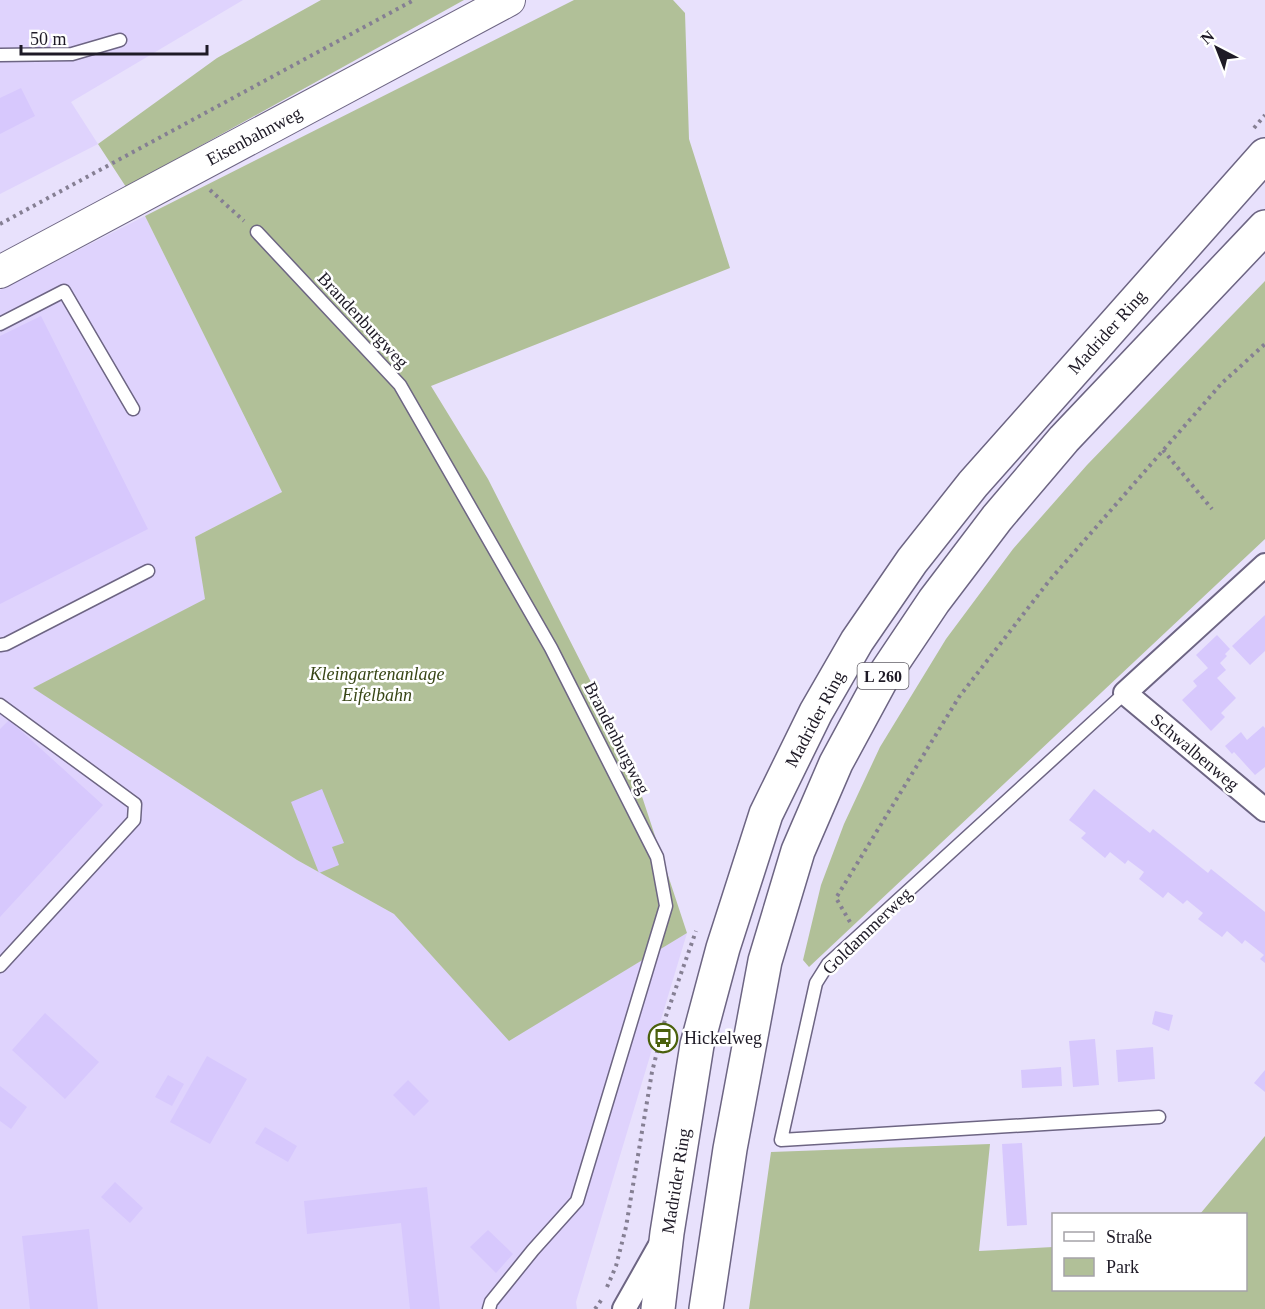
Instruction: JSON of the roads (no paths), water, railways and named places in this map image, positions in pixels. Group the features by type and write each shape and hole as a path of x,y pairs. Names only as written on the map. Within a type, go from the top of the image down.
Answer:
{"main road":[{"name":"Madrider Ring","path":"658,1309 667,1233 697,1045 723,948 766,814 816,712 857,641 912,561 973,484 1265,156"},
{"name":"L 260","path":"706,1309 730,1149 765,961 798,851 836,763 881,680 934,601 997,518 1064,439 1265,227"}],"street":[{"name":"Eisenbahnweg","path":"0,272 509,0"},
{"name":"Goldammerweg","path":"1125,693 1265,565"},
{"name":"Schwalbenweg","path":"1125,693 1265,810"},
{"path":"624,1309 667,1233"}],"lane":[{"path":"0,55 72,54 120,40"},
{"name":"Brandenburgweg","path":"257,232 400,385 551,648 657,857 666,906 578,1201 526,1259 491,1302 489,1309"},
{"path":"0,324 64,291 133,409"},
{"path":"0,645 6,644 148,570"},
{"name":"Goldammerweg","path":"1125,693 828,964 816,983 781,1140 1159,1117"},
{"path":"0,705 135,804 134,820 0,966"}],"place":[{"name":"Hickelweg","path":"663,1038"}],"park label":[{"name":"Kleingartenanlage Eifelbahn","path":"377,684"}]}
